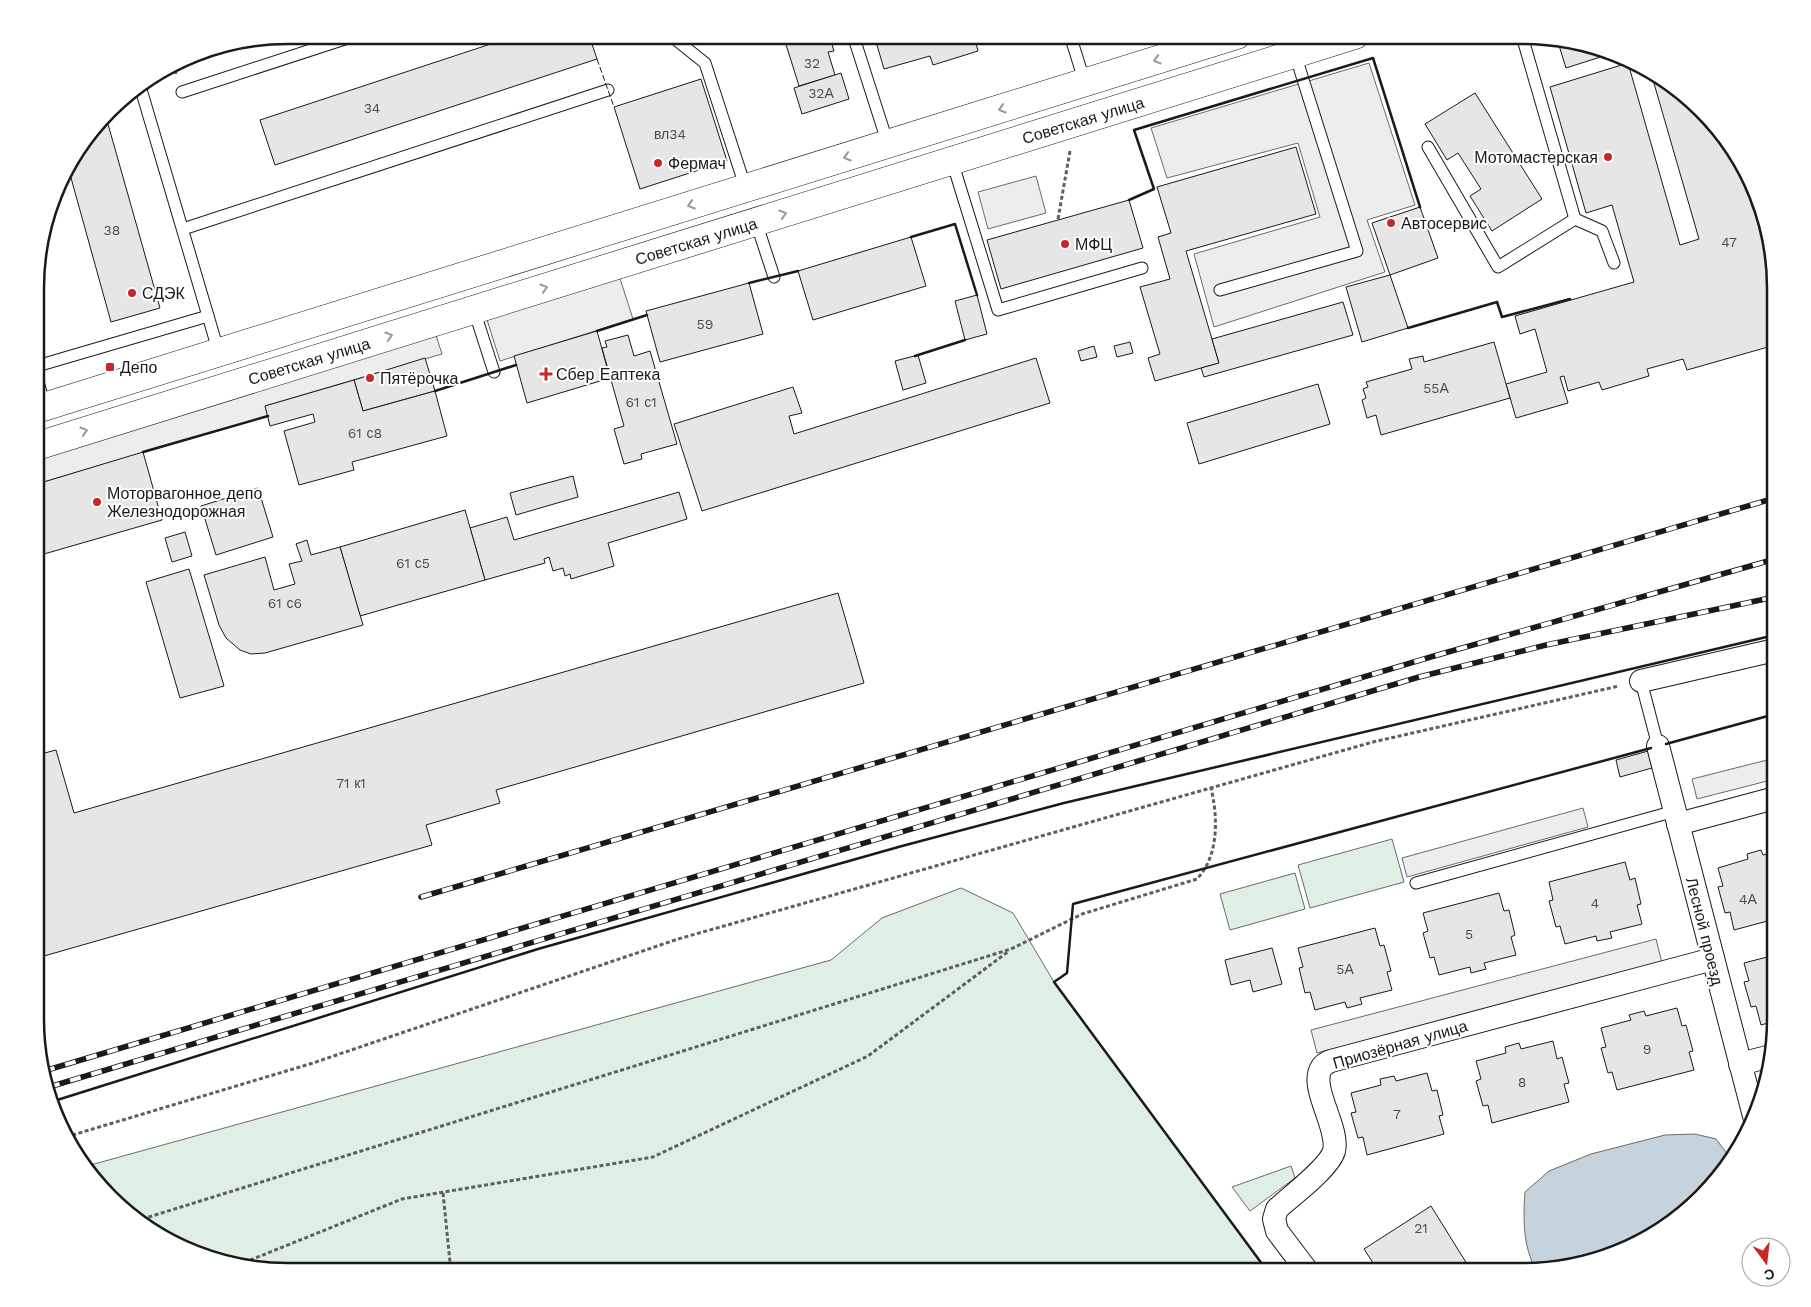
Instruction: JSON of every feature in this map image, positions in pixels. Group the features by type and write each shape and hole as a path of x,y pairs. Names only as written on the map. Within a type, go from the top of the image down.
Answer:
{"main road":[{"path":"44,407 1208,44"},
{"name":"Советская улица","path":"44,444 1328,44"}],"street":[{"path":"1641,681 1767,652"},
{"name":"Лесной проезд","path":"1658,746 1751,1106"},
{"path":"1676,817 1767,800"},
{"name":"Приозёрная улица","path":"1301,1263 1277,1231 1274,1220 1277,1209 1328,1162 1334,1150 1334,1139 1318,1080 1322,1068 1331,1060 1713,959"},
{"path":"1740,1064 1764,1058"}],"lane":[{"path":"182,92 329,44"},
{"path":"681,44 705,63 746,188"},
{"path":"856,44 888,144"},
{"path":"1073,44 1085,83"},
{"path":"1524,44 1575,219 1602,231 1614,263"},
{"path":"1220,290 1357,251 1295,54"},
{"path":"183,230 608,90"},
{"path":"142,92 219,353"},
{"path":"1428,147 1498,267 1575,219"},
{"path":"952,161 998,310 1142,268"},
{"path":"756,222 774,277"},
{"path":"474,310 494,372"},
{"path":"44,364 208,316"},
{"path":"1641,681 1658,746"},
{"path":"1416,883 1676,817"}],"path":[{"path":"73,1135 313,1063 678,939 1373,742 1641,681"},
{"path":"146,1218 1011,949 1082,914 1196,878 1204,871 1214,844 1215,805 1211,788"},
{"path":"250,1260 402,1199 653,1157 868,1056 1011,949"},
{"path":"443,1192 450,1263"}],"green space":[{"path":"1392,839 1404,882 1310,908 1298,865"},
{"path":"1295,873 1305,909 1230,930 1220,894"},
{"path":"961,888 1013,913 1054,982 1261,1263 272,1263 225,1255 194,1245 166,1231 127,1203 92,1165 831,960 882,918"},
{"path":"1291,1166 1295,1178 1250,1211 1232,1187"}],"shaded area":[{"path":"1369,63 1415,205 1367,220 1385,272 1214,327 1194,254 1320,217 1298,143 1167,178 1151,128"},
{"path":"1036,176 1046,213 988,229 978,192"},
{"path":"616,266 633,319 500,361 483,307"},
{"path":"432,323 442,354 265,406 268,416 44,482 44,444"},
{"path":"1767,760 1767,781 1697,799 1692,779"},
{"path":"1583,808 1588,827 1407,877 1402,858"},
{"path":"1656,939 1662,963 1317,1053 1311,1030"},
{"path":"1695,1134 1716,1139 1727,1154 1696,1192 1672,1213 1645,1231 1617,1245 1586,1255 1571,1259 1533,1263 1526,1242 1525,1192 1549,1171 1591,1154 1665,1135"}],"building":[{"path":"491,44 592,44 597,59 275,165 260,120"},
{"path":"786,44 832,44 834,51 828,52 835,75 799,86"},
{"path":"877,44 976,44 978,51 933,65 930,56 884,69"},
{"path":"1559,47 1601,57 1566,68"},
{"path":"1622,65 1630,68 1680,245 1699,239 1653,81 1684,104 1707,127 1735,166 1749,193 1759,225 1767,272 1767,347 1687,370 1683,359 1647,369 1649,376 1602,390 1599,382 1568,391 1564,376 1560,377 1568,403 1516,418 1506,384 1547,372 1535,329 1520,334 1515,316 1634,282 1612,205 1586,213 1550,87"},
{"path":"841,73 849,99 802,114 794,88"},
{"path":"701,79 727,161 640,189 614,107"},
{"path":"1475,93 1542,199 1492,231 1470,196 1481,189 1458,153 1447,160 1425,124"},
{"path":"108,123 160,308 111,322 71,177 85,152"},
{"path":"1296,147 1316,214 1186,251 1219,363 1155,381 1148,358 1160,354 1140,287 1170,279 1158,237 1171,233 1157,187"},
{"name":"МФЦ","path":"1129,200 1143,248 1001,289 987,240"},
{"path":"1420,207 1438,258 1390,275 1372,223"},
{"path":"911,237 926,286 813,320 798,271"},
{"path":"1390,275 1408,328 1362,342 1346,287"},
{"path":"749,283 763,334 660,362 646,311"},
{"path":"977,295 987,334 965,340 955,301"},
{"path":"1343,302 1353,335 1204,377 1201,368 1219,363 1212,339"},
{"path":"597,331 610,378 527,403 514,356"},
{"path":"628,335 634,356 650,351 677,444 641,454 642,459 624,464 614,429 624,426 602,348 607,347 605,341"},
{"path":"1130,342 1133,353 1117,357 1114,346"},
{"path":"1494,342 1510,398 1381,435 1376,415 1367,418 1362,400 1366,398 1363,389 1368,387 1366,382 1412,369 1409,359 1423,356 1424,362"},
{"path":"1094,346 1097,357 1081,361 1078,351"},
{"path":"918,355 926,383 903,390 895,361"},
{"path":"425,358 435,391 363,411 354,380"},
{"path":"1036,358 1050,403 702,511 674,424 793,387 802,413 789,416 794,434"},
{"path":"354,380 363,411 435,391 447,436 352,462 354,470 299,485 284,431 315,422 313,414 270,426 265,406"},
{"path":"1318,384 1330,424 1199,464 1187,423"},
{"name":"Моторвагонное депо Железнодорожная","path":"143,452 162,520 44,554 44,482"},
{"path":"573,476 578,497 516,515 510,493"},
{"path":"258,488 273,537 216,555 201,506"},
{"path":"679,492 687,519 608,543 614,566 571,579 570,574 565,576 563,568 553,571 549,557 544,559 545,563 485,580 470,528 507,517 514,540"},
{"path":"465,510 485,580 360,616 340,547"},
{"path":"185,532 192,556 172,562 165,538"},
{"path":"307,540 311,555 340,547 363,625 265,653 251,654 240,650 226,638 219,625 204,575 265,557 274,590 295,584 289,564 302,561 296,544"},
{"path":"189,569 224,686 180,698 146,582"},
{"path":"838,593 864,683 496,790 500,803 426,825 432,845 44,956 44,753 56,750 74,813"},
{"path":"1648,751 1652,768 1620,777 1616,760"},
{"path":"1761,850 1763,855 1767,854 1767,921 1734,930 1730,912 1725,913 1718,887 1723,886 1718,868 1748,859 1747,854"},
{"path":"1625,862 1630,880 1635,878 1641,904 1637,905 1642,924 1610,932 1612,938 1597,941 1596,936 1565,944 1560,926 1556,927 1549,901 1553,900 1549,882"},
{"path":"1499,893 1504,911 1509,910 1515,935 1511,937 1516,955 1484,963 1486,969 1471,973 1470,967 1439,975 1434,957 1430,958 1423,933 1428,931 1423,913"},
{"path":"1375,928 1380,946 1384,945 1391,971 1387,972 1392,990 1360,998 1362,1004 1347,1008 1345,1002 1315,1010 1310,992 1305,993 1299,968 1303,967 1298,948"},
{"path":"1272,948 1282,984 1253,992 1250,980 1231,985 1225,960"},
{"path":"1767,957 1767,1023 1761,1025 1756,1006 1751,1007 1744,982 1749,981 1744,963"},
{"path":"1677,1008 1682,1026 1686,1025 1693,1051 1689,1052 1694,1070 1617,1090 1612,1072 1608,1073 1601,1048 1606,1047 1601,1028 1631,1020 1629,1015 1644,1011 1646,1016"},
{"path":"1553,1041 1557,1059 1562,1057 1569,1083 1564,1084 1569,1102 1492,1123 1488,1105 1483,1106 1476,1081 1481,1079 1476,1061 1506,1053 1505,1047 1519,1043 1521,1049"},
{"path":"1427,1073 1432,1091 1437,1090 1443,1115 1439,1116 1444,1134 1367,1155 1363,1137 1358,1138 1351,1113 1356,1112 1351,1093 1381,1085 1380,1079 1394,1076 1396,1081"},
{"path":"1431,1206 1466,1263 1373,1263 1364,1249"}],"railway":[{"path":"421,897 1767,500"},
{"path":"49,1070 1434,656 1767,561"},
{"path":"53,1086 1419,677 1546,645 1767,599"}],"fence":[{"path":"597,59 614,107"}],"wall":[{"path":"1129,200 1154,189 1134,130 1373,58 1420,207"},
{"path":"911,237 955,224 977,295"},
{"path":"749,283 798,271"},
{"path":"1408,328 1497,302 1502,317 1570,299"},
{"path":"597,331 647,315"},
{"path":"915,356 965,340"},
{"path":"435,391 516,365"},
{"path":"143,452 268,416"},
{"path":"58,1100 538,949 902,846 1064,803 1767,637"},
{"path":"1666,744 1767,716"},
{"path":"1261,1263 1054,982 1067,973 1073,904 1651,748"}],"place":[{"name":"Мотомастерская","path":"1608,157"},
{"name":"Фермач","path":"658,163"},
{"name":"Автосервис","path":"1391,223"},
{"name":"МФЦ","path":"1065,244"},
{"name":"СДЭК","path":"132,293"},
{"name":"Депо","path":"110,367"},
{"name":"Сбер Еаптека","path":"546,374"},
{"name":"Пятёрочка","path":"370,378"},
{"name":"Моторвагонное депо Железнодорожная","path":"97,502"}]}
